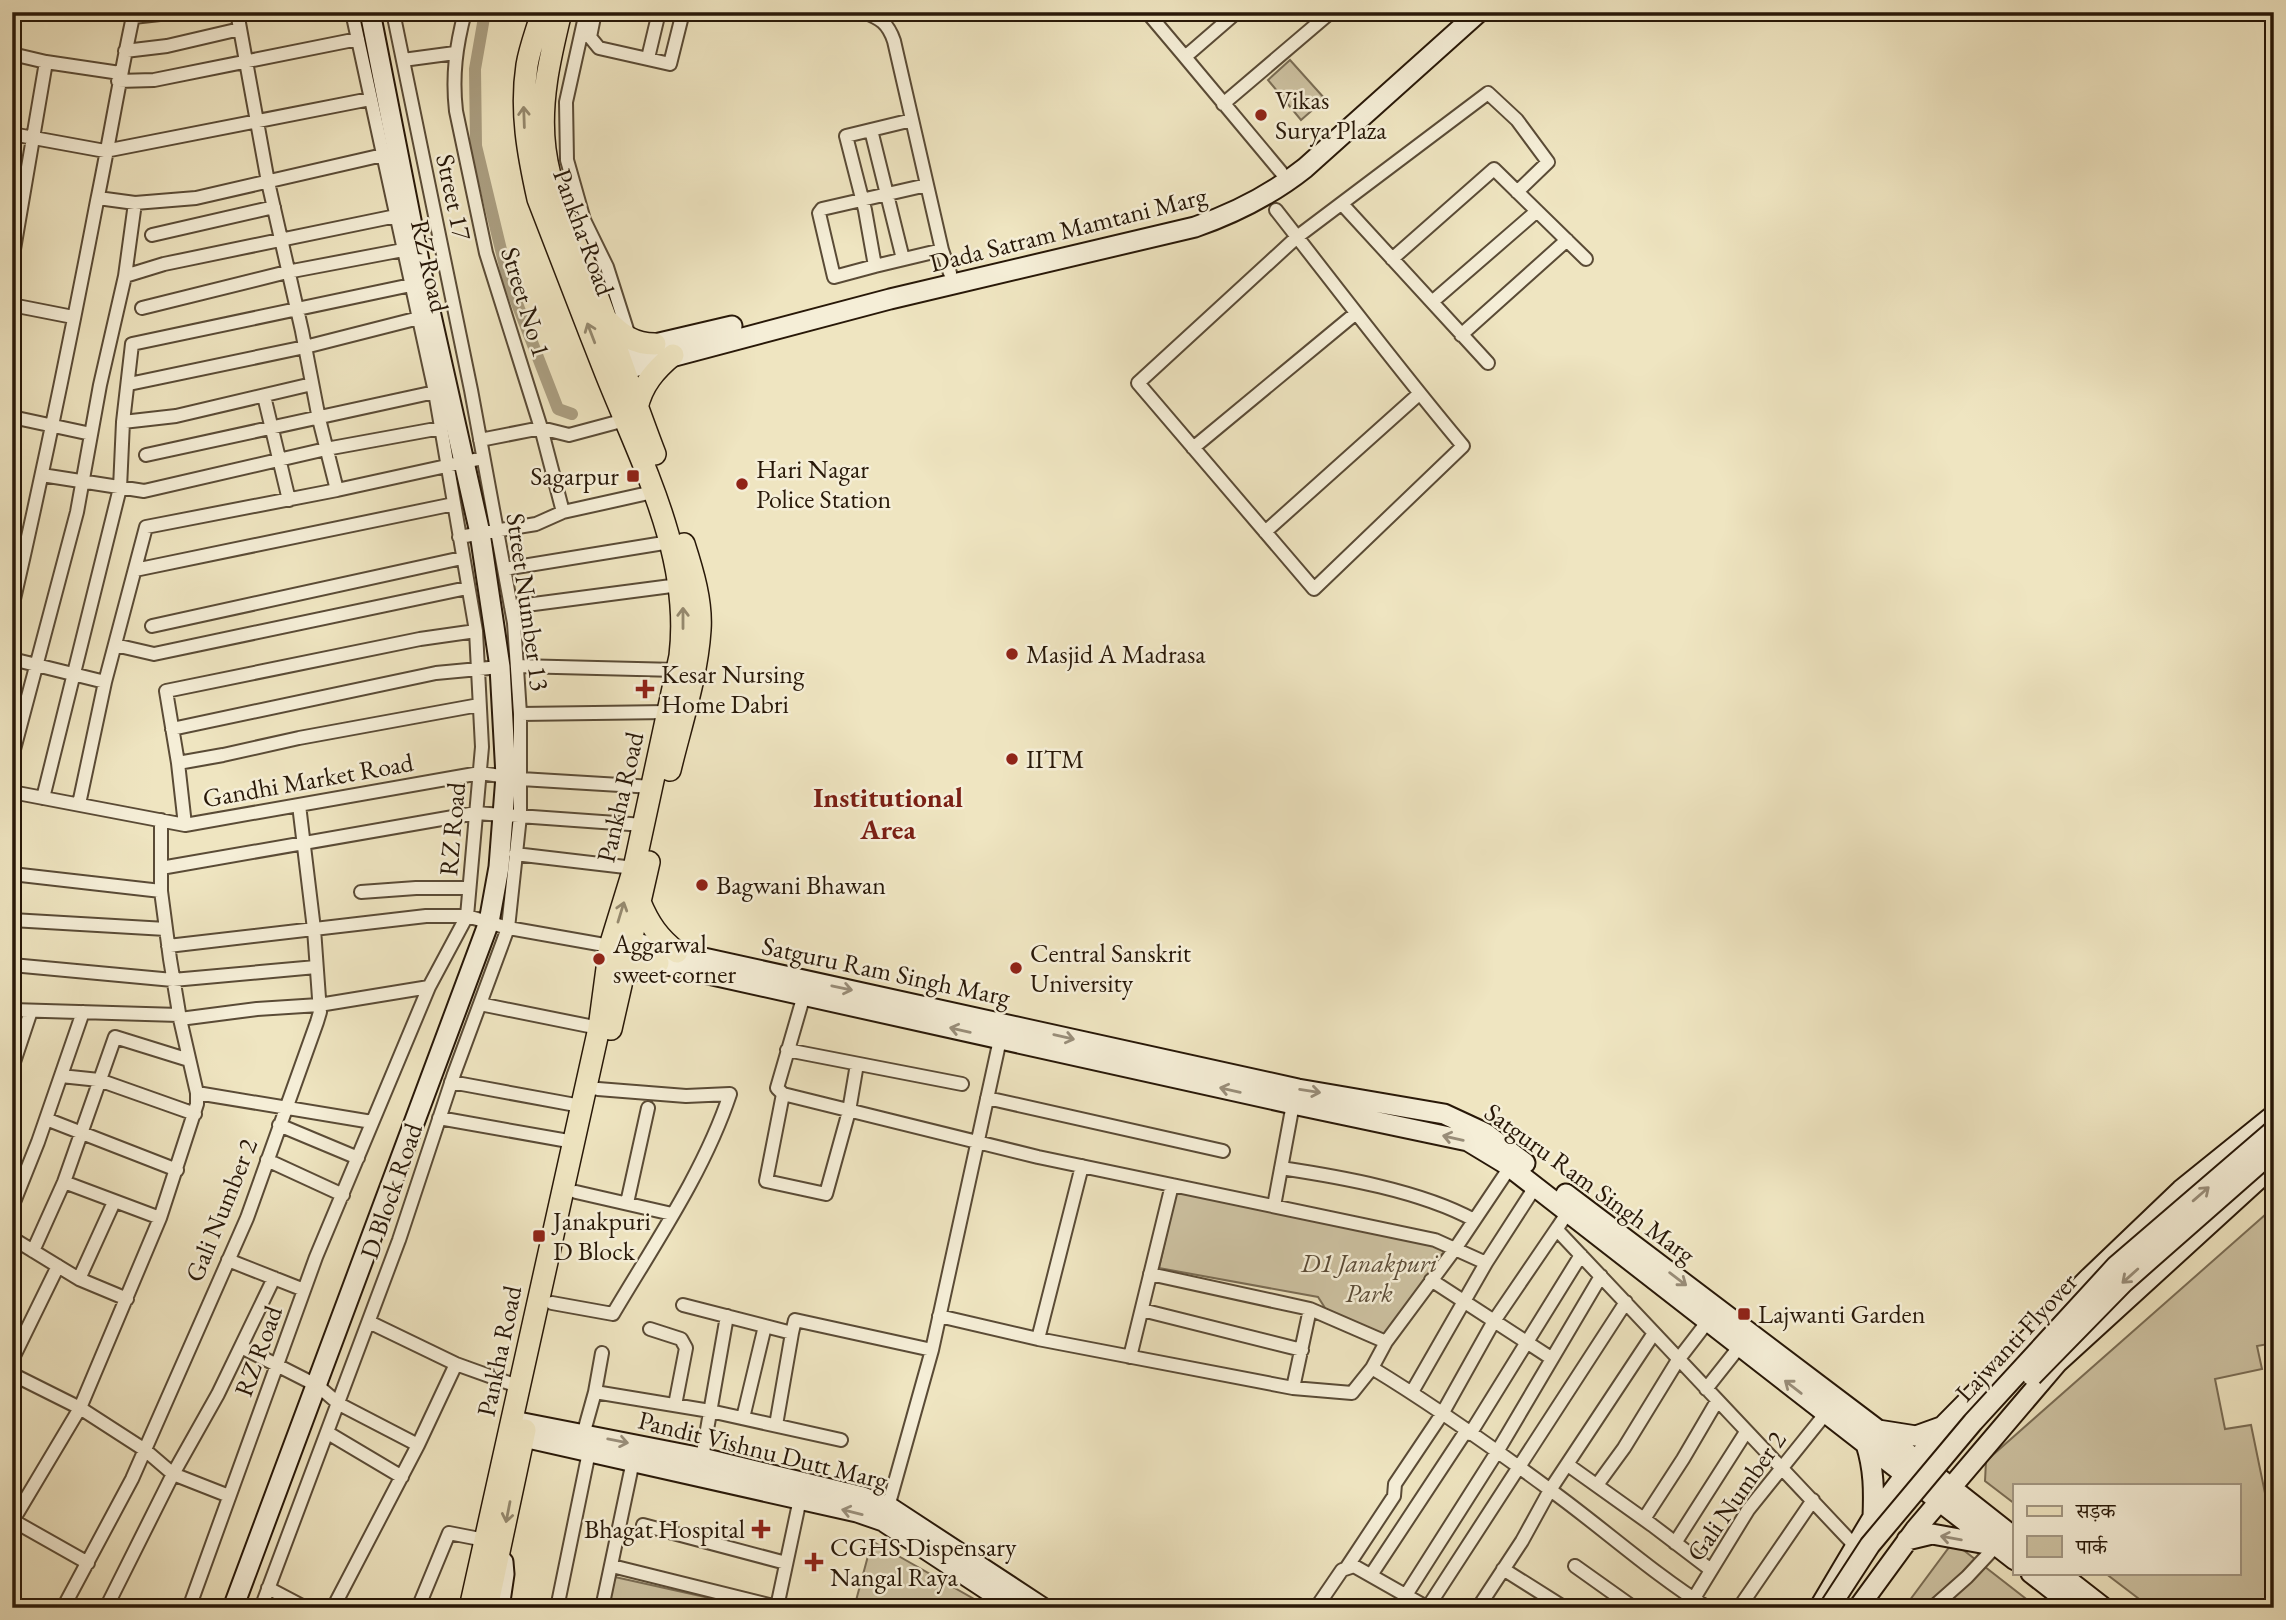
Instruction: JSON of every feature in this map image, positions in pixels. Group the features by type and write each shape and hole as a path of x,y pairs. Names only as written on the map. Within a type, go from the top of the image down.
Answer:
{"main road":[{"name":"Pankha Road","path":"542,12 527,64 523,112 527,150 538,200 616,360"},
{"name":"Pankha Road","path":"487,1608 493,1544 518,1429 552,1303 622,979 623,948 634,868 677,670 683,629 683,605 670,542 653,492 605,318 554,195 544,148 547,71 561,12"},
{"path":"616,360 641,344 664,350 631,414"},
{"name":"Pankha Road","path":"518,1429 520,1387 581,1105 599,1028 640,902 696,661 700,629 698,599 687,554 661,471 631,414"},
{"path":"640,902 649,924 663,941 677,952"},
{"path":"622,979 635,968 658,963"},
{"name":"Pankha Road","path":"470,1608 493,1544"}],"street":[{"path":"12,608 98,198 119,77 134,15 178,12"},
{"path":"237,12 268,182 337,490"},
{"name":"RZ Road","path":"188,1608 316,1257 429,987 467,916 482,747 476,631 454,504 455,464 441,428 403,250 403,215 383,155 352,12"},
{"path":"233,1608 318,1386 453,1015 498,925 499,867 512,815 514,778 508,666 488,532 455,464 403,215 370,12"},
{"name":"Street 17","path":"393,12 471,390"},
{"name":"Street No 1","path":"465,12 455,52 453,89 456,111 486,253 541,428 563,512"},
{"path":"586,12 566,102 567,160 584,220 607,267 616,360"},
{"path":"595,12 590,37 599,48 670,64 683,12"},
{"path":"648,58 659,12"},
{"path":"863,12 882,20 890,28 942,250 950,273"},
{"path":"1147,12 1281,172"},
{"path":"1185,57 1237,12"},
{"path":"1309,12 1318,23"},
{"path":"1223,104 1331,12"},
{"name":"Dada Satram Mamtani Marg","path":"664,350 950,273 1125,235 1229,204 1281,172 1463,12"},
{"name":"Dada Satram Mamtani Marg","path":"664,350 1195,227 1231,215 1285,184 1305,168 1479,12"},
{"path":"125,51 167,46 240,29"},
{"path":"12,54 119,77 154,80 358,39"},
{"path":"403,60 455,52"},
{"path":"12,261 46,62"},
{"path":"1276,210 1297,237 1356,313 1419,394 1464,446 1314,589 1138,383 1297,237 1488,93 1517,120 1548,162 1517,192"},
{"path":"12,134 105,151 370,99"},
{"path":"875,266 846,136 912,120"},
{"path":"871,130 903,259"},
{"path":"98,198 135,203 196,198 383,155"},
{"path":"1392,259 1494,169 1586,259"},
{"path":"927,185 822,209 820,219 834,277 942,250"},
{"path":"12,757 77,512 125,276 135,203"},
{"path":"1342,204 1488,363"},
{"path":"152,234 274,207"},
{"path":"1432,302 1537,211"},
{"path":"125,276 164,264 403,215"},
{"path":"1461,335 1567,240"},
{"path":"142,308 287,272 403,250"},
{"path":"43,798 120,488 123,422 132,344 411,285"},
{"path":"12,305 73,317"},
{"path":"1193,448 1356,313"},
{"path":"129,384 305,347 419,318"},
{"path":"123,422 176,416 312,384"},
{"name":"Street Number 13","path":"471,390 483,458 488,532 504,569 511,607 508,666 520,715 514,778"},
{"path":"146,455 435,393"},
{"path":"1265,532 1419,394"},
{"path":"264,396 289,500"},
{"path":"480,440 541,428 569,435 631,414"},
{"path":"12,417 91,434"},
{"path":"41,475 144,491 326,449 441,428"},
{"path":"79,804 105,682 146,527 289,500 483,458"},
{"path":"459,537 536,524 563,512 653,492"},
{"path":"135,570 454,504"},
{"path":"504,569 670,542"},
{"path":"152,626 462,558"},
{"path":"511,607 679,585"},
{"path":"115,645 154,654 467,588"},
{"path":"12,792 186,825 166,691 420,639 476,631"},
{"path":"12,659 105,682"},
{"path":"172,729 436,673 477,667 677,670"},
{"path":"178,763 479,705"},
{"path":"520,715 668,712"},
{"name":"Gandhi Market Road","path":"186,825 480,773 514,778 653,787"},
{"name":"Gali Number 2","path":"63,1608 132,1479 247,1218 317,1022 319,1005 314,929 299,805"},
{"path":"161,867 476,813 644,825"},
{"name":"D Block Road","path":"261,1608 399,1240 451,1082 480,1004 515,854 512,815"},
{"path":"88,1563 13,1521 80,1408 160,1218 195,1114 197,1093 179,1017 161,891 161,820"},
{"path":"515,854 634,868"},
{"path":"12,874 161,891"},
{"path":"361,892 469,888"},
{"path":"168,946 426,916 467,916 498,925 623,948"},
{"path":"12,920 166,929"},
{"name":"Satguru Ram Singh Marg","path":"623,948 677,952 1293,1104 1468,1141 1510,1167 1535,1187 1563,1219 1708,1321 1826,1413 1872,1437"},
{"name":"Satguru Ram Singh Marg","path":"623,948 658,963 804,995 1298,1089 1444,1114 1485,1133 1945,1495"},
{"path":"12,965 173,980 316,967"},
{"path":"12,1010 179,1017 319,1005 429,987"},
{"path":"804,995 777,1088 783,1094 1082,1166 1435,1240 1486,1263"},
{"path":"480,1004 599,1028"},
{"path":"12,1068 32,1011"},
{"path":"12,1207 83,1012"},
{"path":"886,1514 932,1350 1002,1031"},
{"path":"33,1251 64,1182 115,1037 189,1060"},
{"path":"788,1050 962,1084"},
{"path":"783,1094 766,1181 826,1194 849,1111 857,1064"},
{"path":"61,1076 99,1080 195,1114"},
{"path":"451,1082 581,1105"},
{"path":"552,1303 613,1314 673,1214 719,1127 730,1094 686,1096 598,1089"},
{"path":"197,1093 372,1122"},
{"path":"987,1097 1223,1151"},
{"path":"1274,1206 1293,1104"},
{"path":"627,1203 648,1108"},
{"path":"1819,1608 1873,1517 1942,1427 2172,1198 2274,1115"},
{"path":"439,1118 573,1142"},
{"path":"46,1119 177,1170"},
{"path":"279,1125 358,1158"},
{"name":"Lajwanti Flyover","path":"1829,1608 1870,1545 1973,1422 2116,1266 2274,1131"},
{"name":"Lajwanti Flyover","path":"1842,1608 1876,1557 1979,1432 2124,1282 2274,1150"},
{"path":"267,1160 343,1195"},
{"path":"1858,1608 1907,1540 2057,1363 2274,1165"},
{"path":"1038,1339 1082,1166"},
{"path":"939,1316 1038,1339 1293,1388 1352,1393 1510,1167"},
{"path":"1281,1168 1335,1176 1418,1198 1447,1206 1474,1220"},
{"path":"64,1182 160,1218"},
{"path":"1130,1357 1172,1185"},
{"path":"1412,1392 1486,1263 1535,1187"},
{"path":"576,1192 673,1214"},
{"path":"79,1279 114,1202"},
{"path":"1563,1219 1558,1231 1856,1547"},
{"path":"1347,1567 1394,1496 1395,1484 1442,1414 1494,1321 1563,1219"},
{"path":"12,1238 79,1279 127,1299"},
{"path":"1371,1575 1468,1432 1581,1255"},
{"path":"228,1260 304,1290"},
{"path":"12,1360 58,1266"},
{"path":"1150,1273 1310,1309 1386,1342"},
{"path":"1406,1595 1497,1452 1601,1276"},
{"path":"106,1608 173,1474 218,1394 274,1278"},
{"path":"1432,1280 1551,1358"},
{"path":"1316,1608 1342,1570 1354,1566 1428,1608 1626,1302"},
{"path":"683,1305 792,1333"},
{"path":"1293,1388 1310,1309"},
{"path":"1142,1310 1302,1350"},
{"path":"702,1458 727,1316"},
{"path":"776,1425 795,1320 932,1350"},
{"path":"1597,1485 1624,1448 1678,1360 1708,1321"},
{"path":"369,1322 456,1364 520,1387"},
{"path":"743,1418 765,1326"},
{"path":"650,1329 681,1339 686,1348 675,1405"},
{"path":"1478,1608 1550,1490 1654,1332"},
{"path":"1706,1389 1740,1346"},
{"path":"241,1347 318,1386 339,1404 418,1445"},
{"path":"557,1608 602,1353"},
{"path":"333,1608 402,1477 456,1364"},
{"path":"1372,1368 1412,1392 1550,1490 1691,1603 1708,1608"},
{"path":"12,1374 80,1408 145,1450 173,1474 229,1496"},
{"path":"595,1392 710,1411 841,1440"},
{"path":"1644,1518 1717,1401"},
{"name":"Gali Number 2","path":"1691,1603 1748,1510 1826,1413"},
{"path":"1873,1517 1875,1486 1872,1437 1916,1436 1942,1427"},
{"path":"1942,1427 1940,1442 1961,1465 1972,1463"},
{"name":"Pandit Vishnu Dutt Marg","path":"518,1429 586,1443 702,1458 854,1494 1043,1608"},
{"path":"1675,1543 1746,1432"},
{"path":"328,1433 402,1477"},
{"name":"Pandit Vishnu Dutt Marg","path":"586,1443 633,1461 800,1499 886,1514 1015,1608"},
{"path":"602,1608 633,1461"},
{"path":"1972,1463 1974,1486 1986,1516 2006,1542"},
{"path":"1568,1465 1644,1518 1710,1570"},
{"path":"1945,1495 1986,1516"},
{"path":"1945,1495 2006,1542"},
{"path":"612,1566 744,1603 780,1607 786,1563 800,1499"},
{"path":"1739,1608 1812,1500"},
{"path":"643,1525 786,1563"},
{"path":"418,1608 449,1533 493,1544"},
{"path":"1907,1540 1932,1534 2006,1542"},
{"path":"1933,1608 2006,1542"},
{"path":"461,1608 469,1572 493,1544"},
{"path":"493,1544 504,1574 499,1608"},
{"path":"1575,1566 1634,1608"},
{"path":"1503,1569 1565,1608"},
{"path":"2032,1574 2076,1608"},
{"path":"2060,1574 2105,1608"},
{"path":"268,1588 306,1608"}],"green space":[{"path":"1290,60 1325,99 1301,120 1268,80"},
{"name":"D1 Janakpuri Park","path":"1176,1192 1433,1244 1445,1250 1386,1337 1327,1311 1318,1297 1159,1268"},
{"path":"2274,1207 2274,1343 2257,1346 2262,1369 2215,1379 2225,1429 2251,1425 2266,1498 2274,1497 2274,1608 2151,1608 2106,1574 2240,1574 2240,1484 2013,1484 2013,1502 1985,1481 1986,1461"},
{"path":"872,1541 981,1603 979,1608 854,1608"},
{"path":"1953,1542 2038,1608 1904,1608"},
{"path":"615,1577 732,1603 731,1608 607,1608"}],"waterway":[{"path":"485,12 475,69 476,146 509,283 558,409 572,414"}],"place":[{"name":"Vikas Surya Plaza","path":"1261,115"},
{"name":"Sagarpur","path":"633,476"},
{"name":"Hari Nagar Police Station","path":"742,484"},
{"name":"Masjid A Madrasa","path":"1012,654"},
{"name":"Kesar Nursing Home Dabri","path":"645,689"},
{"name":"IITM","path":"1012,759"},
{"name":"Bagwani Bhawan","path":"702,885"},
{"name":"Aggarwal sweet corner","path":"599,959"},
{"name":"Central Sanskrit University","path":"1016,968"},
{"name":"Janakpuri D Block","path":"539,1236"},
{"name":"Lajwanti Garden","path":"1744,1314"},
{"name":"Bhagat Hospital","path":"761,1529"},
{"name":"CGHS Dispensary Nangal Raya","path":"814,1562"}],"district":[{"name":"Institutional Area","path":"888,813"}]}
